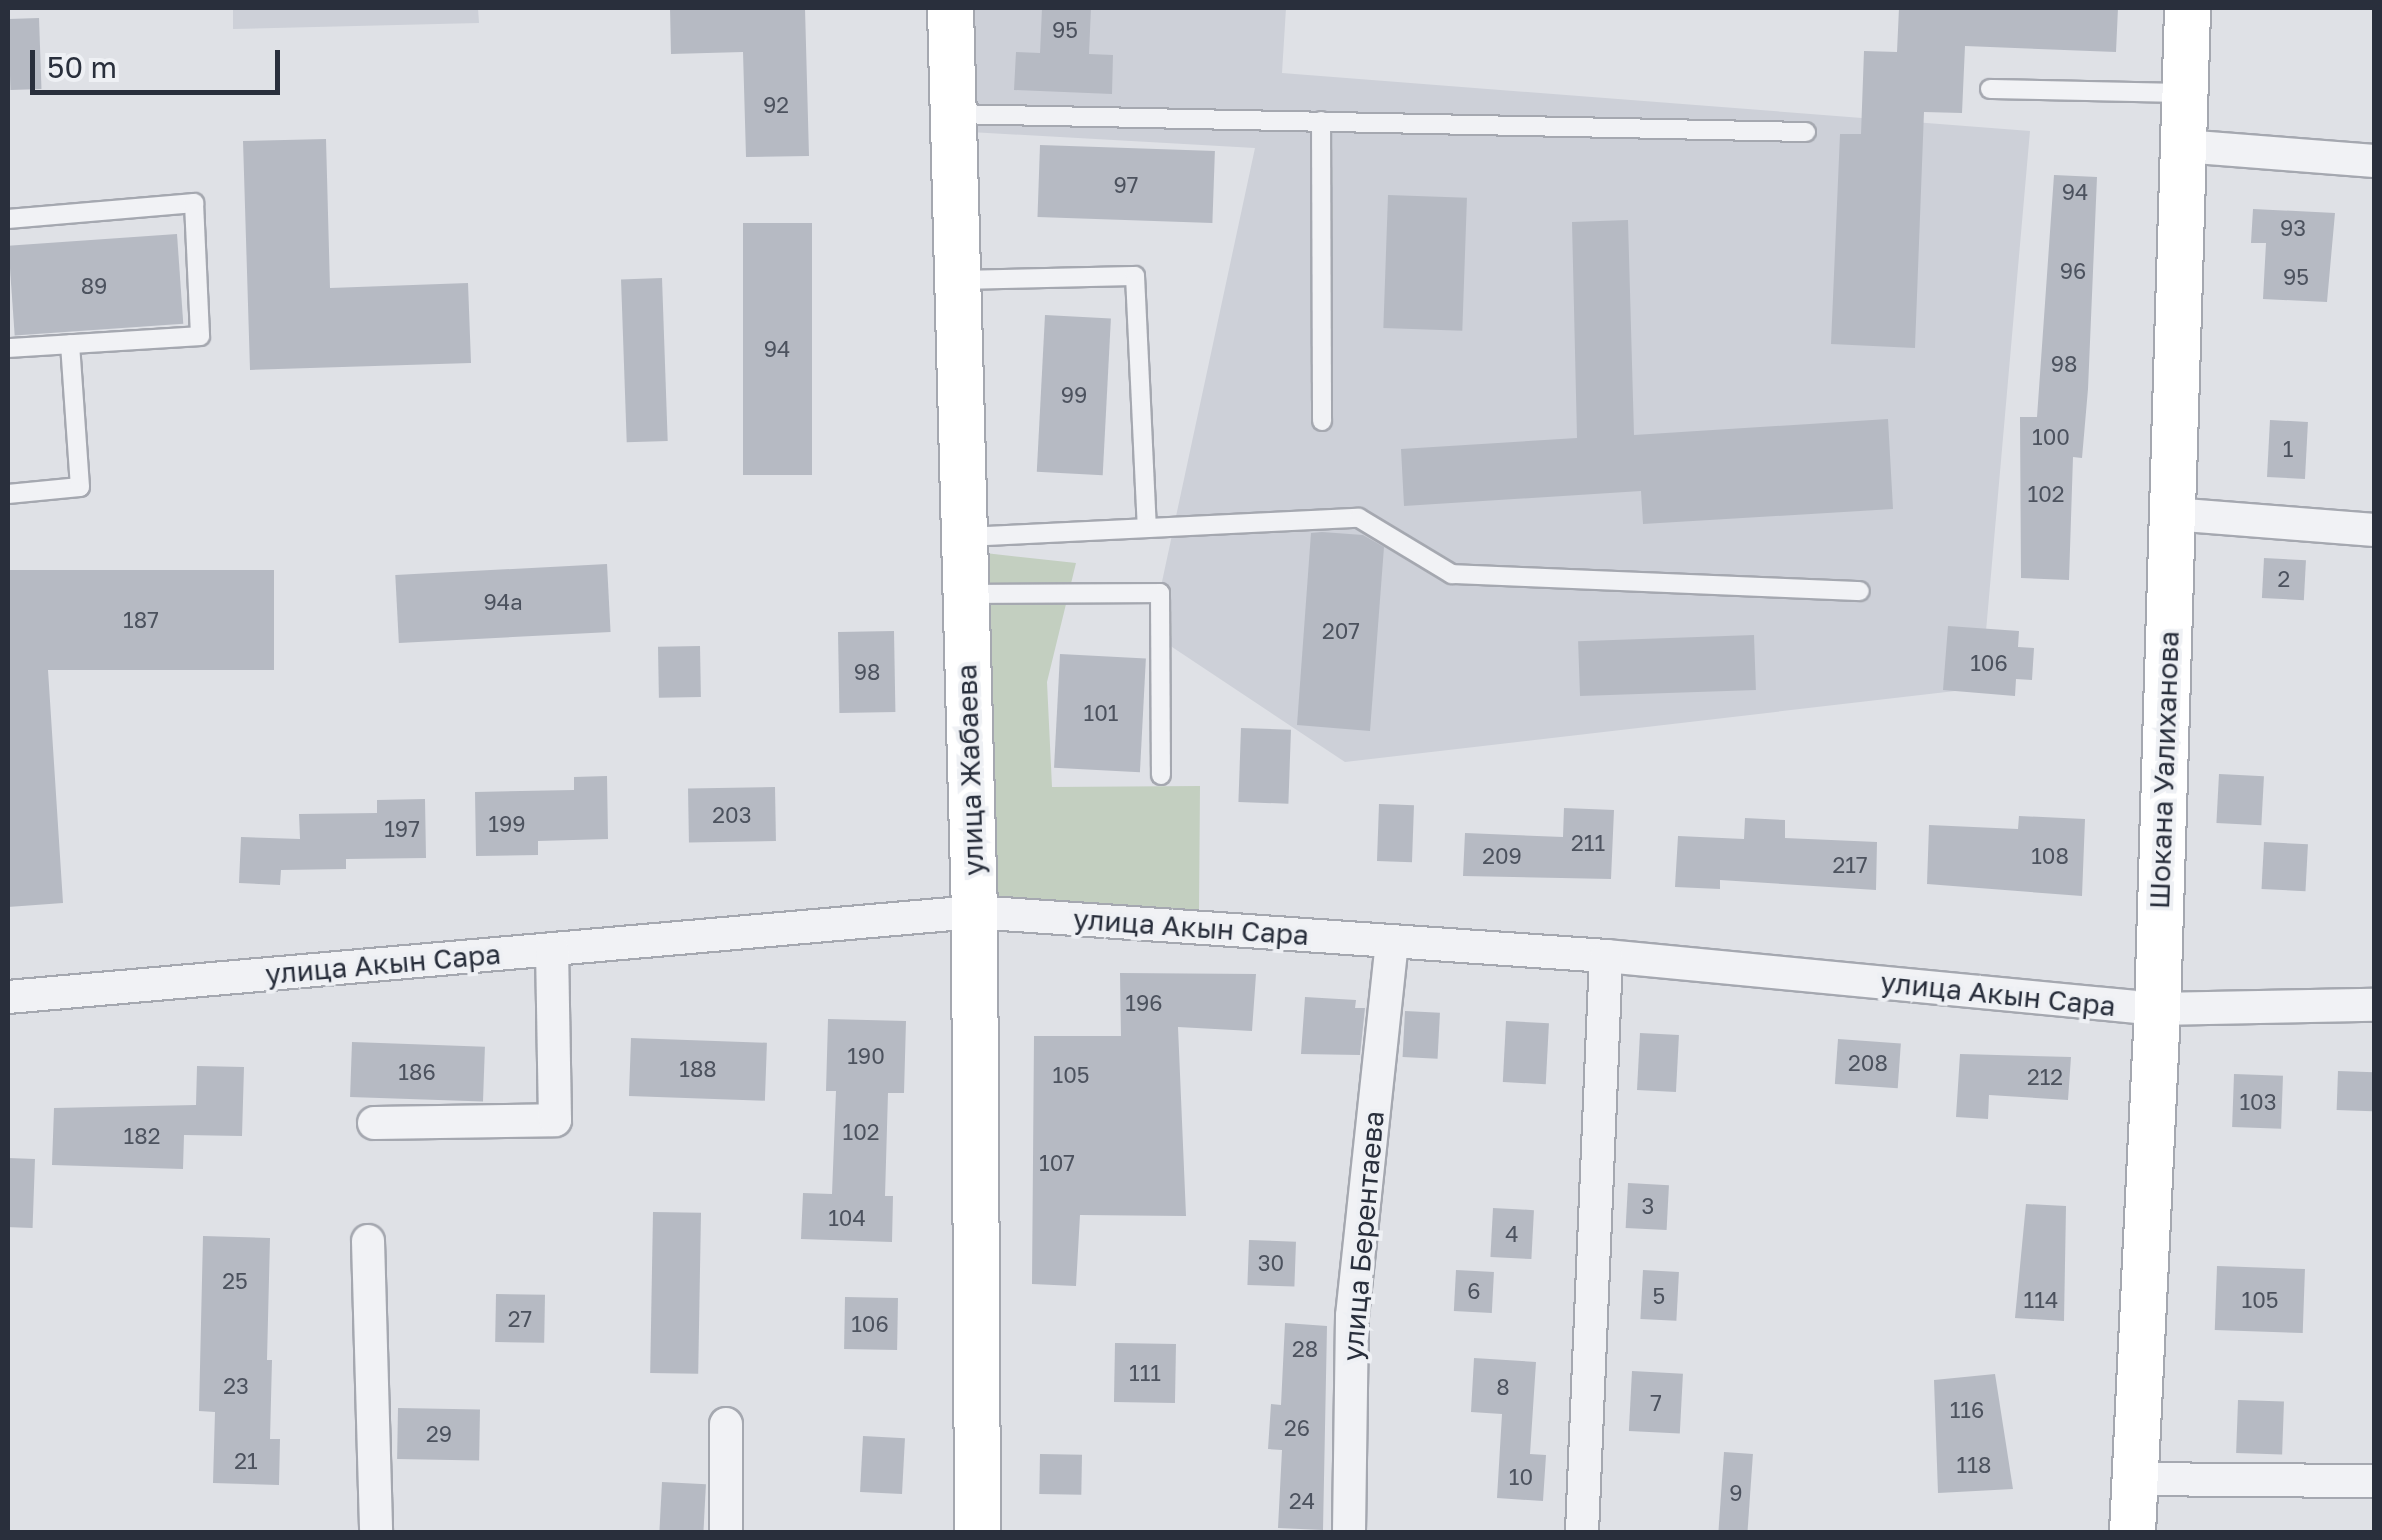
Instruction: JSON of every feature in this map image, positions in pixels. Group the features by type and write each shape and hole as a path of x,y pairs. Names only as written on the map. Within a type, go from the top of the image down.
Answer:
{"street":[{"name":"улица Жабаева","path":"950,8 974,912 978,1532"},
{"name":"Шокана Уалиханова","path":"2132,1532 2158,1009 2187,8"},
{"path":"2183,146 2374,161"},
{"path":"2172,514 2374,530"},
{"name":"улица Акын Сара","path":"8,997 974,912 1606,956 2158,1009 2374,1005"},
{"name":"улица Берентаева","path":"1350,1532 1352,1316 1392,941"},
{"path":"374,1124 555,1120 552,949"},
{"path":"1582,1532 1606,956"},
{"path":"368,1241 376,1532"},
{"path":"726,1424 726,1532"},
{"path":"2132,1479 2374,1481"}],"lane":[{"path":"1990,89 2184,93"},
{"path":"953,114 1806,132"},
{"path":"1321,122 1322,421"},
{"path":"8,219 194,203 200,336 8,348"},
{"path":"957,280 1135,276 1147,528"},
{"path":"8,494 80,488 70,344"},
{"path":"964,537 1359,518 1452,574 1860,591"},
{"path":"966,594 1160,592 1161,775"}],"shaded area":[{"path":"233,8 478,8 479,23 233,29"},
{"path":"967,8 1286,8 1282,73 2030,131 1981,688 1345,762 1151,633 1255,148 970,132"}],"green space":[{"path":"985,553 1076,563 1047,682 1052,787 1200,786 1199,911 989,897"}],"building":[{"path":"670,8 805,8 809,156 746,157 743,52 671,54"},
{"path":"1042,8 1091,8 1089,54 1113,55 1112,94 1014,90 1016,52 1040,53"},
{"path":"1899,8 2118,8 2116,52 1965,46 1962,113 1924,112 1915,348 1831,344 1840,134 1861,134 1864,51 1897,52"},
{"path":"39,18 41,89 10,90 8,19"},
{"path":"326,139 330,288 468,283 471,363 250,370 243,141"},
{"path":"1040,145 1215,151 1212,223 1037,217"},
{"path":"2054,175 2097,177 2088,389 2082,458 2073,457 2069,580 2021,578 2020,417 2037,417"},
{"path":"1388,195 1467,198 1462,331 1383,328"},
{"path":"2253,209 2335,213 2327,302 2263,299 2266,243 2251,243"},
{"path":"1628,220 1634,435 1888,419 1893,509 1643,524 1641,491 1404,506 1401,449 1577,438 1572,222"},
{"path":"743,223 812,223 812,475 743,475"},
{"path":"177,234 183,324 15,336 8,246"},
{"path":"662,278 668,441 627,442 621,279"},
{"path":"1045,315 1111,318 1103,475 1037,472"},
{"path":"2270,420 2308,422 2305,479 2267,477"},
{"path":"1311,533 1363,535 1384,547 1370,731 1297,725"},
{"path":"2264,558 2306,560 2304,600 2262,598"},
{"path":"607,564 611,632 399,643 395,575"},
{"path":"8,570 274,570 274,670 48,670 63,903 8,907"},
{"path":"1948,626 2019,631 2018,647 2034,648 2032,680 2016,679 2015,696 1943,690"},
{"path":"894,631 895,712 839,713 838,632"},
{"path":"1754,635 1756,690 1580,696 1578,641"},
{"path":"700,646 701,697 659,698 658,647"},
{"path":"1060,654 1146,659 1140,772 1054,768"},
{"path":"1241,728 1291,730 1288,804 1238,802"},
{"path":"2219,774 2264,776 2261,825 2216,823"},
{"path":"607,776 608,839 538,841 538,855 476,856 475,792 574,790 574,777"},
{"path":"775,787 776,841 689,843 688,789"},
{"path":"425,799 426,858 346,859 346,869 281,870 280,885 239,883 241,837 300,839 299,814 377,813 377,800"},
{"path":"1379,804 1414,805 1412,862 1377,861"},
{"path":"1564,808 1614,810 1611,879 1463,876 1465,833 1563,837"},
{"path":"2019,816 2085,819 2082,896 1927,884 1929,825 2018,829"},
{"path":"1745,818 1785,820 1785,838 1877,842 1876,890 1720,880 1720,889 1675,887 1678,836 1744,839"},
{"path":"2264,842 2308,844 2305,891 2262,889"},
{"path":"1120,973 1256,974 1252,1031 1178,1027 1186,1216 1080,1215 1076,1286 1032,1284 1034,1036 1121,1036"},
{"path":"1305,997 1356,1000 1355,1008 1365,1008 1360,1055 1301,1054"},
{"path":"1405,1011 1440,1013 1438,1059 1403,1057"},
{"path":"828,1019 906,1021 904,1093 888,1093 885,1196 893,1196 892,1242 801,1239 803,1193 832,1194 836,1091 826,1091"},
{"path":"1506,1021 1549,1023 1546,1084 1503,1082"},
{"path":"1640,1033 1679,1035 1676,1092 1637,1090"},
{"path":"631,1038 767,1043 765,1101 629,1096"},
{"path":"1838,1039 1901,1043 1898,1088 1835,1084"},
{"path":"352,1042 485,1047 483,1102 350,1097"},
{"path":"1960,1054 2071,1057 2068,1100 1989,1095 1988,1119 1956,1117"},
{"path":"197,1066 244,1067 242,1136 184,1135 183,1169 52,1165 54,1108 196,1105"},
{"path":"2338,1071 2374,1072 2373,1111 2337,1110"},
{"path":"2234,1074 2283,1076 2281,1129 2232,1127"},
{"path":"8,1158 35,1159 33,1228 8,1227"},
{"path":"1628,1183 1669,1185 1667,1230 1626,1228"},
{"path":"2026,1204 2066,1206 2064,1321 2015,1318"},
{"path":"1493,1208 1534,1210 1531,1259 1490,1257"},
{"path":"653,1212 701,1213 698,1374 650,1373"},
{"path":"203,1236 270,1238 267,1360 272,1360 270,1439 280,1439 279,1485 213,1483 215,1412 199,1411"},
{"path":"1249,1240 1296,1242 1294,1287 1247,1285"},
{"path":"2217,1266 2305,1269 2303,1333 2215,1330"},
{"path":"1456,1270 1494,1272 1492,1313 1454,1311"},
{"path":"1643,1270 1679,1272 1676,1321 1640,1319"},
{"path":"496,1294 545,1295 544,1343 495,1342"},
{"path":"845,1297 898,1298 897,1350 844,1349"},
{"path":"1285,1323 1327,1326 1323,1530 1278,1528 1282,1450 1268,1449 1271,1404 1281,1405"},
{"path":"1115,1343 1176,1344 1175,1403 1114,1402"},
{"path":"1474,1358 1536,1362 1530,1454 1546,1455 1543,1501 1497,1498 1502,1414 1471,1412"},
{"path":"1632,1371 1683,1374 1680,1434 1629,1431"},
{"path":"1995,1374 2013,1489 1938,1493 1934,1380"},
{"path":"2238,1400 2284,1402 2282,1455 2236,1453"},
{"path":"398,1408 480,1409 479,1460 397,1459"},
{"path":"863,1436 905,1438 902,1494 860,1492"},
{"path":"1724,1452 1753,1454 1747,1532 1718,1532"},
{"path":"1040,1454 1082,1455 1081,1495 1039,1494"},
{"path":"662,1482 706,1484 703,1532 659,1532"}]}
